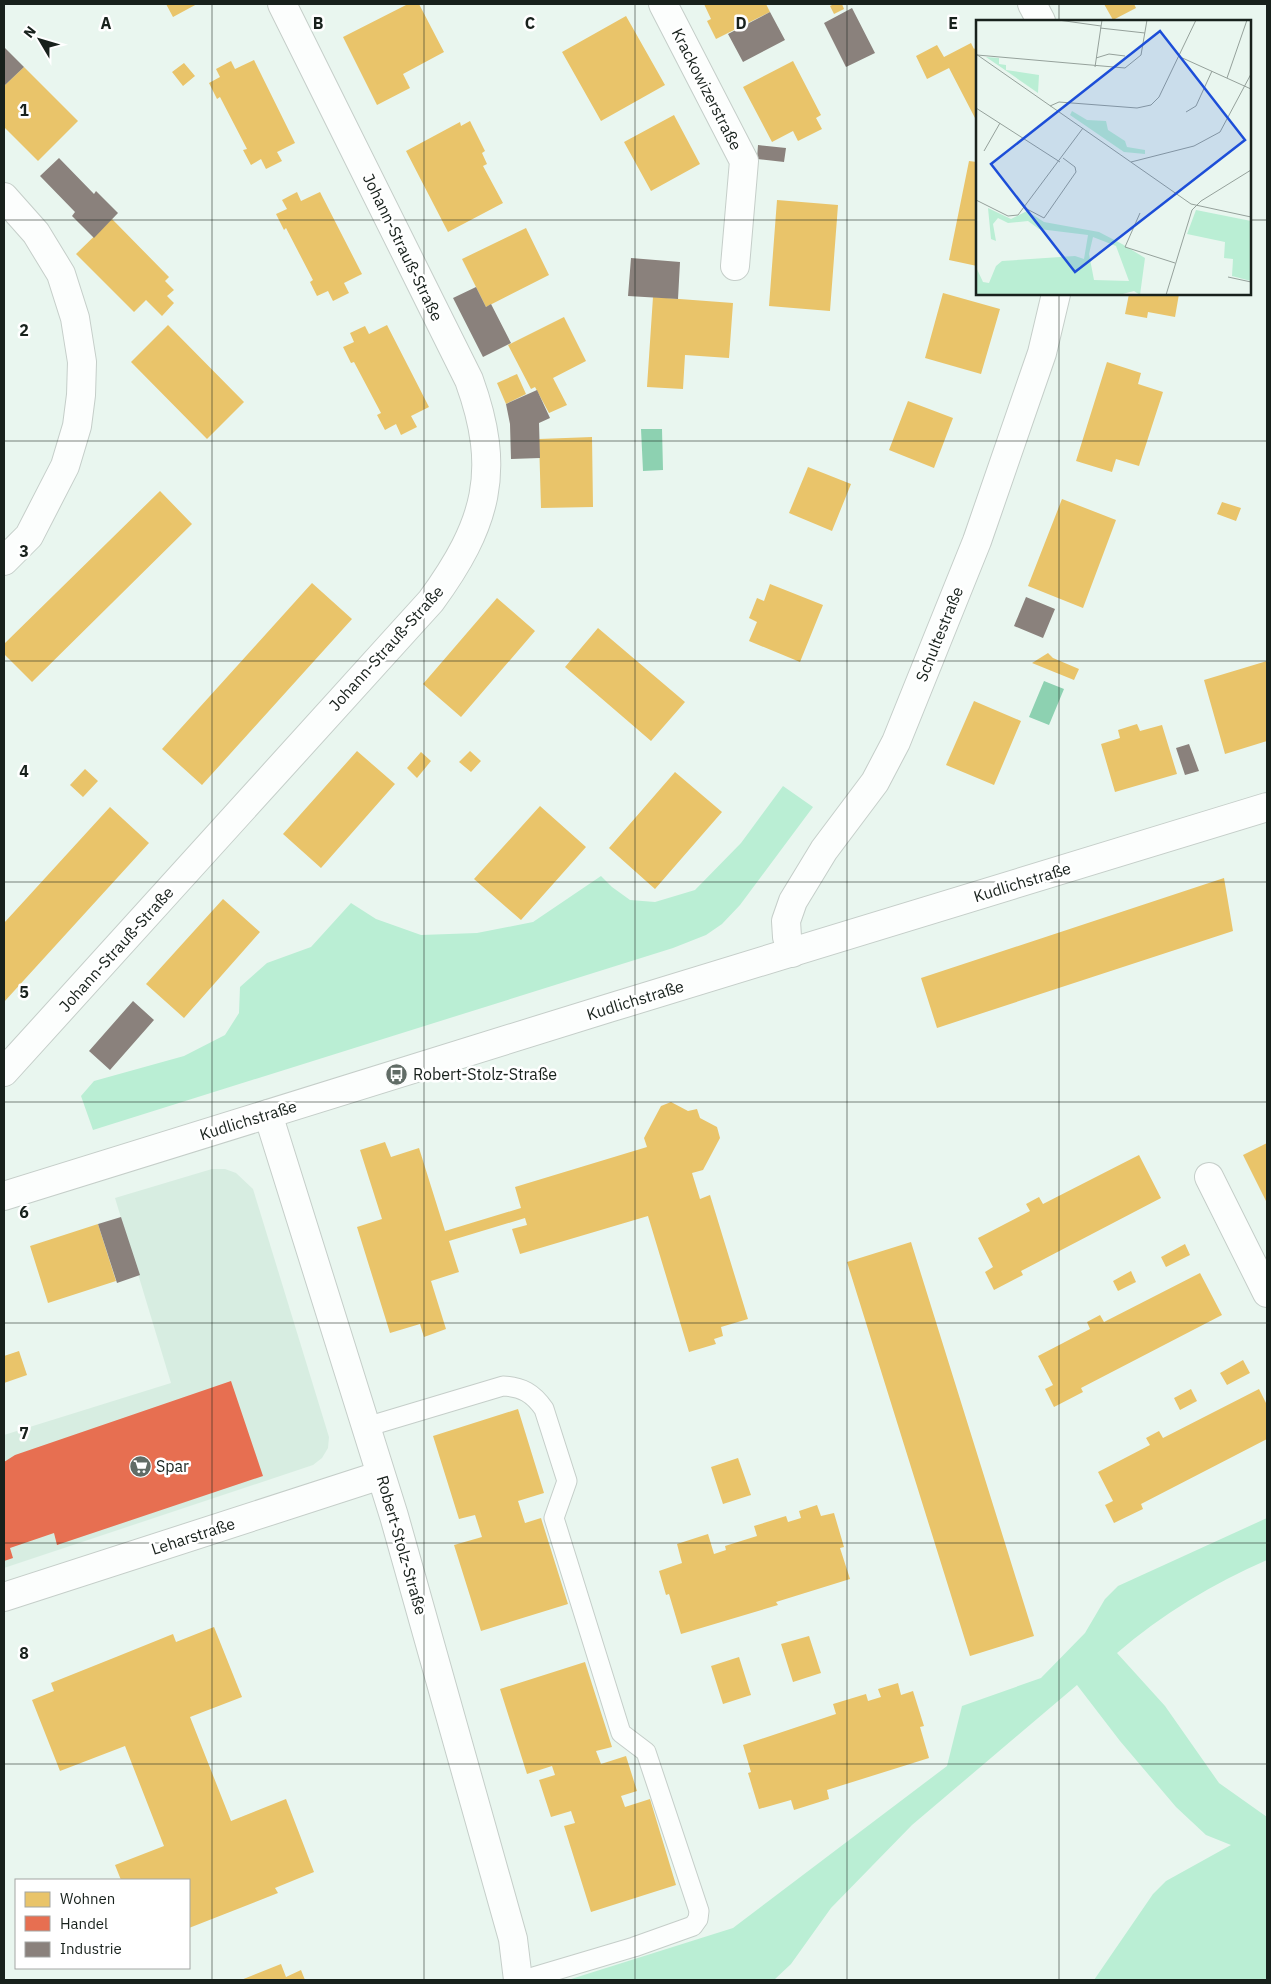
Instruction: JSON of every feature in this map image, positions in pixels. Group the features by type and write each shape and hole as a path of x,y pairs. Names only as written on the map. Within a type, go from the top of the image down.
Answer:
{"street":[{"name":"Krackowizerstraße","path":"663,4 744,161 735,266"},
{"path":"1032,4 1040,20"},
{"name":"Johann-Strauß-Straße","path":"4,1072 431,601 469,543 480,510 486,480 486,445 480,411 468,380 285,5"},
{"path":"4,197 36,233 60,274 75,318 82,362 78,418 66,466 29,536 4,561"},
{"name":"Schultestraße","path":"792,953 787,937 786,922 793,901 824,850 875,782 896,742 983,523 1042,352 1056,295"},
{"name":"Kudlichstraße","path":"4,1196 1267,807"},
{"name":"Robert-Stolz-Straße","path":"268,1114 382,1475 513,1940 518,1980"},
{"path":"1209,1177 1267,1293"},
{"name":"Leharstraße","path":"4,1597 382,1475"}],"lane":[{"path":"366,1427 503,1386 516,1387 528,1391 544,1409 568,1481 554,1518 621,1733 646,1752 699,1911 698,1919 692,1926 634,1947 523,1980"}],"shaded area":[{"path":"641,429 662,429 663,470 643,471"},
{"path":"1044,681 1064,689 1049,725 1029,717"},
{"path":"783,786 813,807 740,905 722,924 706,935 673,948 93,1130 81,1096 94,1081 184,1056 225,1035 239,1013 240,987 267,963 311,947 351,903 376,919 421,935 477,933 533,922 601,876 630,900 655,902 695,890 741,843"},
{"path":"212,1169 225,1169 236,1173 253,1189 329,1437 328,1448 322,1458 313,1465 4,1568 4,1435 171,1383 115,1198"},
{"path":"1267,1518 1267,1560 1189,1600 1152,1625 1117,1653 1165,1706 1219,1783 1267,1817 1267,1980 1094,1980 1153,1894 1166,1881 1231,1845 1206,1835 1176,1807 1120,1741 1077,1685 912,1825 831,1908 791,1964 774,1980 568,1980 733,1928 947,1766 962,1706 1041,1678 1085,1633 1105,1599 1118,1586"}],"building: Wohnen":[{"path":"166,4 197,4 173,17"},
{"path":"408,4 419,4 444,52 403,74 410,88 377,105 343,37"},
{"path":"704,4 766,4 770,12 716,39 707,21 711,19"},
{"path":"842,4 844,9 834,14 830,6"},
{"path":"1104,4 1134,4 1136,8 1113,20"},
{"path":"626,16 665,85 601,121 562,52"},
{"path":"971,43 974,49 976,48 976,118 949,68 927,79 916,56 937,45 944,57"},
{"path":"254,60 295,143 277,152 282,161 266,169 261,159 251,165 243,150 247,149 220,97 217,99 209,83 220,77 216,69 231,61 235,69"},
{"path":"793,61 821,115 816,118 822,129 798,141 793,131 772,142 743,87"},
{"path":"184,63 195,76 183,86 172,72"},
{"path":"24,67 78,121 38,161 4,127 4,86"},
{"path":"674,115 700,164 651,191 624,142"},
{"path":"470,121 485,151 482,153 487,164 483,166 503,203 448,232 406,151 460,122 461,126"},
{"path":"969,161 976,162 976,266 949,260"},
{"path":"297,192 301,201 320,192 362,274 344,283 349,293 333,301 328,291 317,296 310,282 313,280 286,228 284,230 276,214 287,209 282,200"},
{"path":"777,200 838,205 830,311 769,306"},
{"path":"112,219 169,277 165,281 174,290 167,296 174,303 162,316 146,300 134,312 76,254"},
{"path":"526,228 549,275 486,307 462,259"},
{"path":"943,293 1000,309 981,374 925,358"},
{"path":"1129,295 1179,295 1175,317 1148,312 1147,318 1125,314"},
{"path":"653,297 733,303 729,358 685,355 683,389 647,387"},
{"path":"564,317 586,361 553,378 567,405 549,413 535,387 531,389 508,345"},
{"path":"168,325 244,402 207,439 131,362"},
{"path":"387,325 429,407 411,416 417,427 401,435 396,424 385,430 377,415 381,413 354,362 351,363 343,347 354,342 350,333 365,326 369,334"},
{"path":"1107,362 1141,373 1138,384 1163,392 1139,466 1116,459 1112,472 1076,461"},
{"path":"517,374 526,394 506,404 497,383"},
{"path":"908,401 953,418 934,468 889,450"},
{"path":"592,437 593,507 541,508 539,439"},
{"path":"808,467 851,484 832,531 789,513"},
{"path":"160,491 192,524 32,682 4,654 4,644"},
{"path":"1062,499 1116,520 1083,608 1028,586"},
{"path":"1222,502 1241,508 1236,521 1217,514"},
{"path":"312,583 352,619 202,785 162,749"},
{"path":"770,584 823,605 800,662 749,641 757,622 749,618 757,598 764,601"},
{"path":"497,598 535,631 461,717 423,684"},
{"path":"598,628 685,702 651,741 565,667"},
{"path":"1048,653 1053,658 1079,669 1074,680 1032,663"},
{"path":"1267,661 1267,741 1225,754 1204,680"},
{"path":"974,701 1021,721 994,785 946,765"},
{"path":"1137,724 1140,731 1162,725 1177,774 1115,792 1101,744 1120,738 1118,730"},
{"path":"357,751 395,784 321,868 283,834"},
{"path":"470,751 481,761 471,772 459,762"},
{"path":"421,752 431,761 417,778 407,768"},
{"path":"85,769 98,781 83,797 70,785"},
{"path":"675,772 722,812 655,889 609,848"},
{"path":"540,806 586,847 521,920 474,879"},
{"path":"110,807 149,843 4,1002 4,923"},
{"path":"1224,878 1233,931 937,1028 921,978"},
{"path":"223,899 260,932 184,1018 146,984"},
{"path":"671,1102 688,1111 697,1109 700,1118 717,1127 720,1138 703,1170 692,1173 700,1199 710,1195 748,1319 721,1327 723,1336 714,1339 716,1344 689,1352 648,1216 520,1254 512,1229 527,1225 525,1218 449,1241 459,1272 431,1281 446,1329 424,1337 420,1324 390,1333 357,1227 382,1219 360,1150 385,1142 391,1157 419,1148 445,1231 521,1208 515,1187 647,1147 644,1138 661,1106"},
{"path":"1267,1143 1267,1203 1243,1155"},
{"path":"1139,1155 1161,1198 1021,1271 1023,1275 994,1290 985,1272 993,1267 978,1238 1030,1211 1026,1204 1039,1197 1043,1204"},
{"path":"98,1224 116,1281 48,1303 30,1246"},
{"path":"911,1242 1034,1636 970,1656 847,1262"},
{"path":"1185,1244 1190,1255 1166,1267 1161,1257"},
{"path":"1131,1271 1136,1282 1118,1291 1113,1281"},
{"path":"1200,1273 1222,1315 1081,1388 1083,1392 1054,1407 1045,1389 1053,1385 1038,1356 1090,1329 1087,1322 1100,1315 1104,1322"},
{"path":"19,1351 27,1375 4,1383 4,1356"},
{"path":"1243,1360 1250,1373 1227,1385 1220,1373"},
{"path":"1191,1389 1197,1401 1180,1410 1174,1398"},
{"path":"1259,1389 1267,1405 1267,1439 1141,1504 1143,1509 1114,1523 1105,1505 1113,1501 1098,1472 1150,1445 1146,1438 1159,1431 1163,1438"},
{"path":"518,1409 544,1493 518,1501 525,1523 541,1518 568,1604 481,1631 454,1545 482,1537 475,1515 459,1519 433,1436"},
{"path":"738,1458 751,1495 723,1504 711,1467"},
{"path":"817,1505 821,1516 834,1513 844,1547 840,1548 850,1579 776,1602 778,1605 681,1634 669,1594 666,1595 659,1571 682,1563 677,1544 708,1534 714,1554 726,1550 725,1546 757,1536 754,1526 786,1516 788,1522 801,1518 799,1511"},
{"path":"214,1627 242,1697 190,1717 231,1821 286,1799 314,1872 275,1888 278,1893 190,1928 190,1879 121,1879 115,1865 164,1846 125,1746 60,1771 32,1700 54,1691 51,1683 173,1634 176,1642"},
{"path":"809,1636 821,1673 793,1682 781,1644"},
{"path":"739,1657 751,1695 723,1704 711,1666"},
{"path":"585,1662 612,1747 596,1751 601,1764 626,1756 637,1791 621,1796 625,1807 650,1799 676,1885 591,1912 564,1826 575,1823 571,1811 551,1817 539,1780 555,1775 552,1766 527,1774 500,1689"},
{"path":"898,1683 901,1695 913,1691 924,1726 920,1727 929,1758 827,1790 829,1799 794,1810 791,1800 759,1809 748,1773 751,1772 743,1745 836,1714 833,1704 866,1694 868,1701 881,1697 878,1689"},
{"path":"281,1964 286,1977 301,1970 305,1980 241,1980"}],"building: Handel":[{"name":"Spar","path":"231,1381 263,1476 57,1545 54,1533 10,1548 13,1558 4,1561 4,1462 15,1455"}],"building: Industrie":[{"path":"852,8 875,53 846,67 824,23"},
{"path":"770,12 785,40 743,62 728,34"},
{"path":"4,47 24,67 4,86"},
{"path":"758,145 786,148 784,162 757,159"},
{"path":"59,158 94,194 96,191 118,213 94,238 72,216 75,212 40,176"},
{"path":"631,258 680,262 678,299 628,296"},
{"path":"476,287 486,307 491,304 511,343 483,357 453,298"},
{"path":"537,390 550,418 539,423 540,458 511,459 510,424 506,404"},
{"path":"1026,597 1055,609 1043,638 1014,626"},
{"path":"1189,744 1199,771 1185,775 1176,748"},
{"path":"133,1001 154,1020 110,1070 89,1051"},
{"path":"121,1217 140,1275 117,1283 98,1224"}],"place":[{"name":"Robert-Stolz-Straße","path":"397,1074"},
{"name":"Spar","path":"140,1466"}]}
